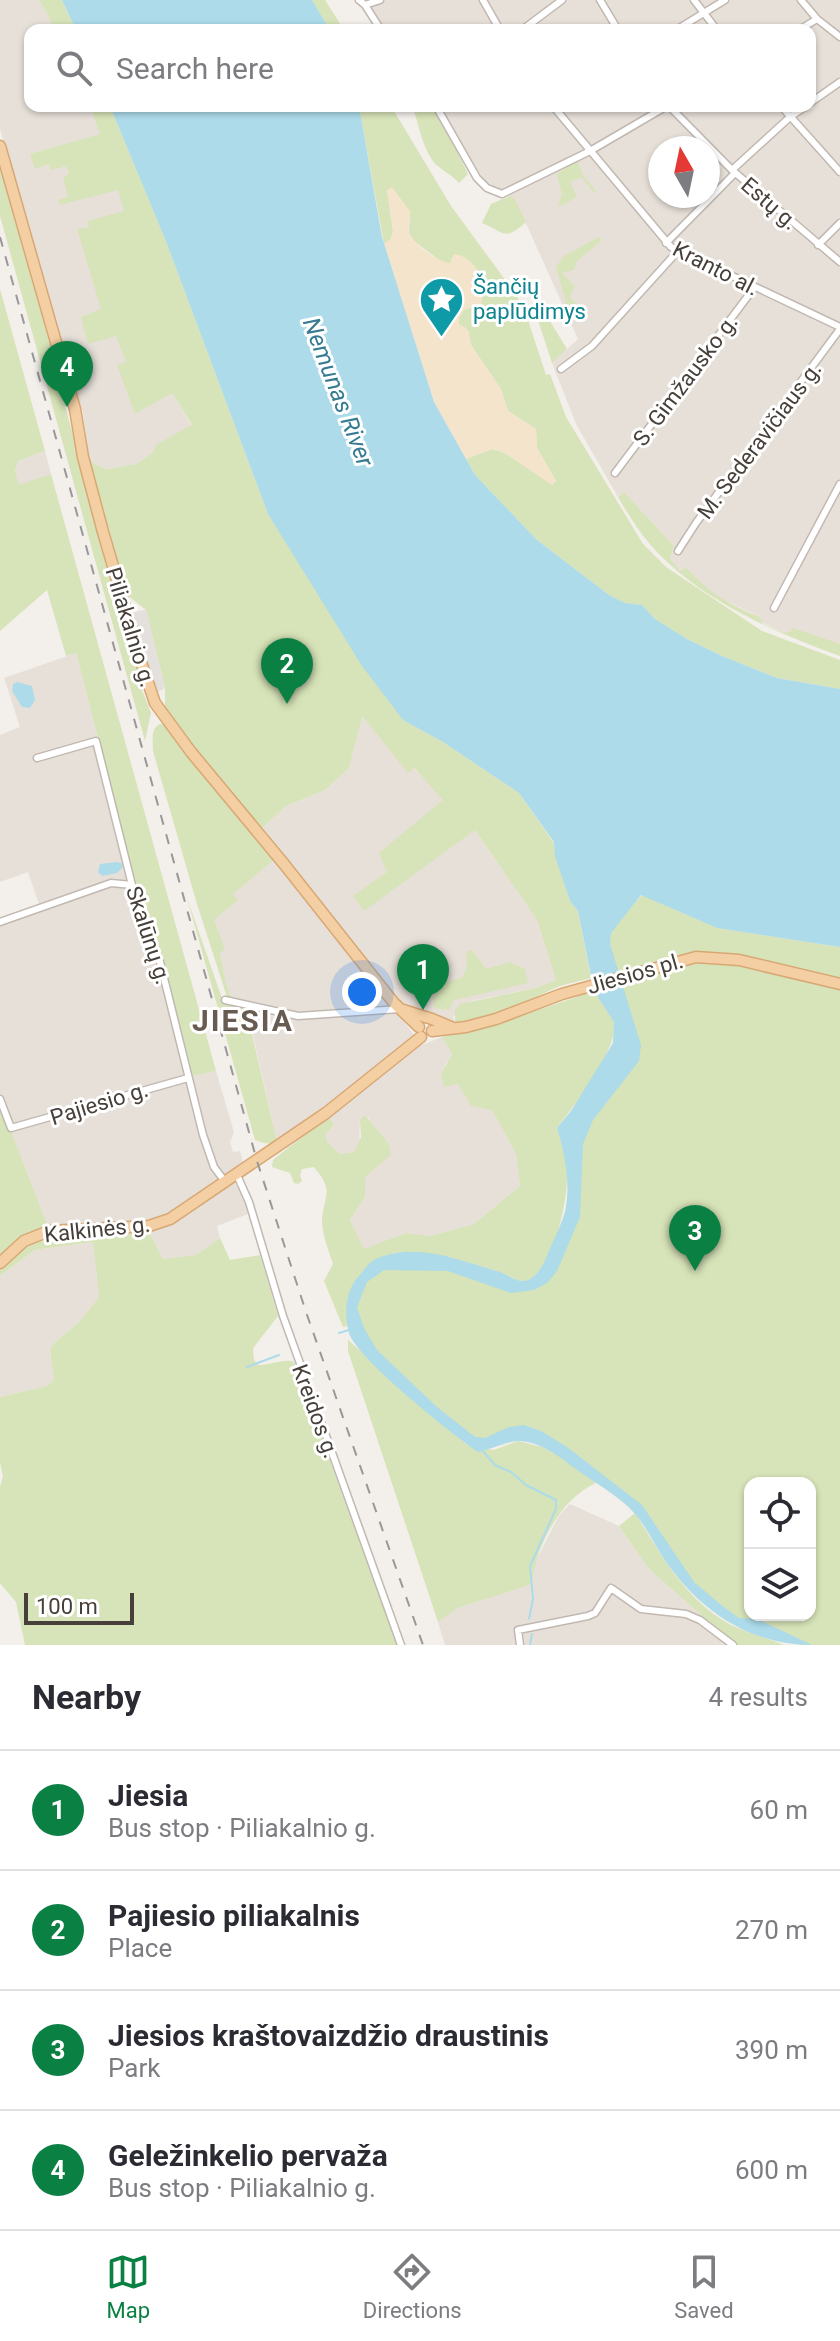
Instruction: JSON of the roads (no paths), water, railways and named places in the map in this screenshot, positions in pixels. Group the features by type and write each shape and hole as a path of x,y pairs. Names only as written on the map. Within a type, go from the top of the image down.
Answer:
{"main road":[{"name":"Piliakalnio g.","path":"0,146 62,359 83,457 149,689 162,713 191,752 420,1032"},
{"name":"Jiesios pl.","path":"420,1032 428,1038 432,1031 496,1019 585,987 681,959 711,957 766,966 840,984"},
{"path":"400,1009 453,1028"},
{"path":"237,1175 326,1113 420,1032"},
{"name":"Kalkinės g.","path":"0,1263 24,1241 49,1231 149,1226 170,1219 237,1175"}],"street":[{"path":"377,24 362,2 380,0"},
{"path":"483,0 497,24"},
{"path":"530,24 562,0"},
{"path":"600,0 614,24"},
{"path":"694,0 712,24"},
{"path":"686,24 725,0"},
{"path":"801,0 817,19 840,37"},
{"path":"809,24 817,19"},
{"path":"816,99 840,82"},
{"path":"439,112 477,178 487,188 502,194 590,151 658,112"},
{"name":"Kranto al.","path":"558,112 666,243 677,252 840,328"},
{"name":"Estų g.","path":"674,112 734,171 840,262"},
{"path":"786,112 840,172"},
{"path":"666,243 734,171 798,112"},
{"path":"818,245 840,223"},
{"path":"561,369 592,346 677,252"},
{"name":"S. Gimžausko g.","path":"615,473 754,288"},
{"name":"M. Sederavičiaus g.","path":"678,551 840,328"},
{"path":"774,608 840,484"},
{"name":"Skalūnų g.","path":"37,758 96,741 132,885 160,962 209,1155 226,1183"},
{"path":"0,922 111,883 132,885"},
{"path":"225,1000 298,1016 400,1009"},
{"name":"Pajiesio g.","path":"0,1099 11,1128 188,1078"},
{"name":"Kreidos g.","path":"237,1175 249,1202 287,1330 401,1645"},
{"path":"520,1645 518,1630 595,1613 611,1588 641,1609 686,1614 700,1620 733,1645"}],"water":[{"path":"62,0 312,0 326,24 73,24"},
{"name":"Nemunas River","path":"112,112 360,112 382,237 434,402 475,475 537,540 609,595 625,603 642,605 655,619 722,656 777,678 840,689 840,947 717,928 641,895 611,933 610,944 641,1045 639,1061 593,1120 583,1144 580,1217 557,1271 547,1283 534,1290 511,1293 448,1271 384,1270 367,1282 357,1307 364,1328 377,1350 437,1407 475,1437 485,1438 509,1427 524,1425 541,1431 567,1447 642,1505 694,1582 721,1605 744,1621 761,1621 812,1645 790,1644 750,1633 714,1612 683,1583 636,1515 614,1495 541,1446 515,1441 478,1452 386,1377 349,1333 346,1311 354,1282 371,1262 391,1254 422,1252 454,1258 521,1281 532,1278 538,1272 546,1259 567,1202 566,1170 557,1128 613,1043 614,1022 594,991 578,911 570,901 555,856 554,842 519,793 443,742 403,720 362,666 268,514 167,244"},
{"path":"17,682 32,686 35,700 30,708 22,707 12,691 13,684"},
{"path":"117,862 123,867 117,873 102,876 98,872 100,864"}],"waterway":[{"path":"339,1333 349,1330"},
{"path":"247,1367 279,1355"},
{"path":"483,1451 495,1465 556,1500 556,1509 530,1566 533,1599 529,1619"},
{"path":"530,1645 532,1634"}],"railway":[{"path":"0,237 257,1161 306,1312 423,1645"}],"place":[{"name":"Šančių paplūdimys","path":"442,338"},
{"name":"Geležinkelio pervaža","path":"67,407"},
{"name":"Pajiesio piliakalnis","path":"287,704"},
{"name":"Jiesia","path":"423,1010"},
{"name":"Jiesios kraštovaizdžio draustinis","path":"695,1271"}],"district":[{"name":"JIESIA","path":"243,1021"}]}
